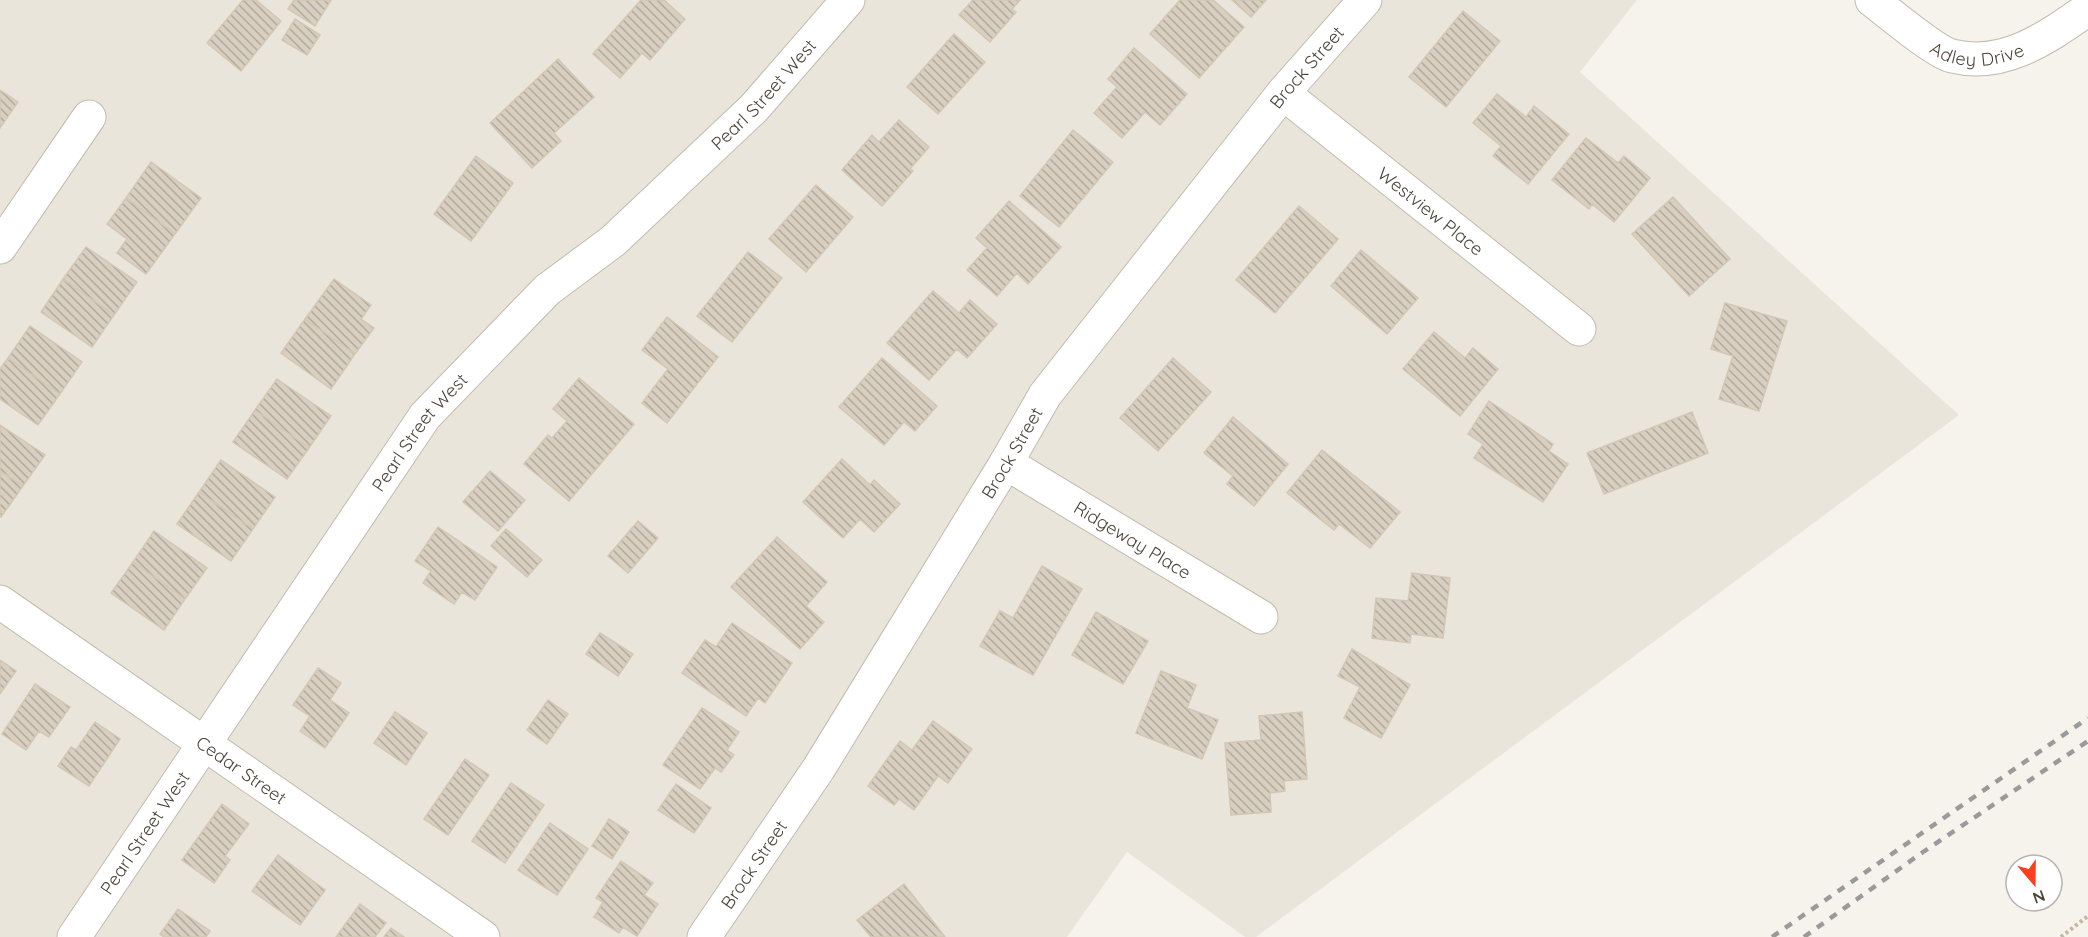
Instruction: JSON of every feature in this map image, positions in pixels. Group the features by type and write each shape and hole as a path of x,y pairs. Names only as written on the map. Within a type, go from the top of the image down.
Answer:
{"street":[{"name":"Pearl Street West","path":"74,937 206,745 425,416 547,290 613,241 754,108 848,0"},
{"name":"Brock Street","path":"704,937 819,768 1006,463 1045,395 1282,93 1365,0"},
{"name":"Adley Drive","path":"1872,0 1950,56 1990,59 2037,44 2088,9"},
{"name":"Westview Place","path":"1282,93 1579,330"},
{"path":"0,247 89,117"},
{"name":"Ridgeway Place","path":"1006,463 1261,617"},
{"name":"Cedar Street","path":"0,602 483,937"}],"path":[{"path":"2061,937 2088,916"}],"shaded area":[{"path":"0,0 1637,0 1580,72 1959,415 1256,937 1245,937 1127,852 1067,937 0,937"}],"building":[{"path":"243,0 256,0 281,21 241,71 207,43"},
{"path":"294,0 331,0 315,26 288,9"},
{"path":"641,0 664,0 685,19 650,60 642,53 620,78 593,54"},
{"path":"973,0 1020,0 1012,9 1016,12 990,42 959,15"},
{"path":"1180,0 1213,0 1244,27 1199,78 1150,34"},
{"path":"1232,0 1266,0 1251,17"},
{"path":"1463,11 1500,41 1446,107 1409,77"},
{"path":"295,19 320,35 307,55 282,40"},
{"path":"954,34 985,62 938,114 907,87"},
{"path":"1134,48 1187,94 1160,125 1145,112 1122,138 1094,113 1117,87 1108,79"},
{"path":"558,59 594,97 554,133 561,141 532,168 490,123"},
{"path":"0,90 18,102 0,128"},
{"path":"1497,94 1526,117 1534,106 1569,134 1528,184 1493,156 1501,146 1473,123"},
{"path":"899,120 929,147 910,169 913,171 882,206 842,170 872,135 879,142"},
{"path":"1073,130 1113,162 1059,227 1020,196"},
{"path":"1586,138 1618,163 1624,156 1650,178 1614,222 1592,204 1589,209 1552,180"},
{"path":"476,156 513,183 471,241 434,214"},
{"path":"151,162 201,198 175,234 126,198"},
{"path":"816,185 853,217 806,272 769,239"},
{"path":"1673,197 1730,259 1689,296 1632,234"},
{"path":"126,198 175,234 146,274 117,253 127,239 107,224"},
{"path":"1009,201 1061,247 1028,284 1017,273 997,296 967,270 987,248 976,238"},
{"path":"1299,206 1338,239 1275,313 1236,280"},
{"path":"86,247 137,282 114,315 63,279"},
{"path":"1361,250 1418,298 1387,334 1331,286"},
{"path":"748,252 782,278 732,342 697,316"},
{"path":"63,279 114,315 92,347 41,312"},
{"path":"334,279 371,305 361,319 374,328 355,354 305,319"},
{"path":"933,291 959,313 970,300 997,324 967,358 957,349 929,380 887,343"},
{"path":"1725,303 1787,321 1759,411 1719,399 1733,356 1711,349"},
{"path":"667,317 718,357 667,423 642,403 668,369 642,350"},
{"path":"305,319 355,354 331,389 281,353"},
{"path":"30,326 82,362 60,394 8,358"},
{"path":"1434,332 1465,358 1473,348 1498,369 1460,416 1403,369"},
{"path":"8,358 60,394 38,425 0,399 0,369"},
{"path":"882,358 937,406 915,431 904,422 884,445 839,407"},
{"path":"1173,358 1211,392 1158,451 1120,418"},
{"path":"579,378 634,424 569,501 524,464 548,435 552,438 567,421 553,409"},
{"path":"277,379 331,416 309,448 255,410"},
{"path":"1489,401 1553,444 1549,451 1568,464 1543,502 1474,458 1483,444 1468,434"},
{"path":"255,410 309,448 287,479 233,442"},
{"path":"1692,412 1708,453 1604,494 1587,453"},
{"path":"1233,417 1288,464 1254,506 1227,484 1233,476 1204,453"},
{"path":"0,425 45,455 23,486 0,471"},
{"path":"1322,450 1400,512 1370,548 1339,524 1334,530 1287,493"},
{"path":"842,459 870,485 874,480 900,504 874,532 860,519 843,538 803,502"},
{"path":"221,460 275,497 253,529 199,492"},
{"path":"0,471 23,486 1,517 0,516"},
{"path":"490,471 525,500 498,531 463,502"},
{"path":"199,492 253,529 231,561 177,524"},
{"path":"638,521 658,538 628,573 608,556"},
{"path":"438,527 497,567 475,600 462,592 454,604 423,583 431,571 415,561"},
{"path":"506,529 542,560 527,577 491,546"},
{"path":"154,531 207,568 185,599 133,562"},
{"path":"777,537 827,582 806,606 824,622 800,649 731,587"},
{"path":"133,562 185,599 164,630 111,593"},
{"path":"1042,566 1082,589 1033,675 980,646 1000,611 1013,618"},
{"path":"1412,573 1450,578 1443,638 1411,634 1410,643 1372,638 1376,598 1408,601"},
{"path":"1096,612 1148,641 1123,684 1072,655"},
{"path":"732,623 792,663 765,703 758,698 746,716 682,673 705,640 716,647"},
{"path":"600,633 633,654 618,676 586,654"},
{"path":"1352,649 1410,685 1381,738 1344,718 1360,687 1338,676"},
{"path":"0,660 16,671 0,694"},
{"path":"318,668 341,683 330,700 349,713 325,748 300,731 310,716 293,705"},
{"path":"1161,671 1196,685 1187,708 1218,720 1202,759 1136,733"},
{"path":"35,684 70,707 49,737 39,731 26,750 2,734"},
{"path":"548,700 568,714 547,744 527,730"},
{"path":"702,708 739,732 727,750 734,755 721,772 715,768 700,789 663,765"},
{"path":"395,712 427,733 406,765 374,743"},
{"path":"1302,712 1307,779 1284,781 1285,791 1270,793 1271,812 1231,815 1225,743 1261,740 1259,716"},
{"path":"933,721 972,749 948,783 938,776 914,810 899,799 894,805 868,786 900,741 912,750"},
{"path":"95,722 120,739 89,786 58,766 71,747 76,750"},
{"path":"465,759 489,775 448,835 424,819"},
{"path":"511,783 544,805 505,863 472,841"},
{"path":"676,784 711,808 694,833 658,810"},
{"path":"222,804 249,824 225,856 230,860 214,883 182,860"},
{"path":"609,819 629,832 612,859 592,846"},
{"path":"550,823 588,849 557,895 518,870"},
{"path":"278,855 325,890 300,925 252,891"},
{"path":"621,861 653,883 644,895 658,904 637,936 623,927 619,933 594,917 603,902 596,898"},
{"path":"904,884 945,937 871,937 857,920"},
{"path":"360,904 386,923 375,937 336,937"},
{"path":"178,909 210,931 206,937 164,937 160,934"},
{"path":"391,928 404,937 384,937"}],"railway":[{"path":"1772,937 2088,718"},
{"path":"1804,937 1923,852 2088,741"}]}
